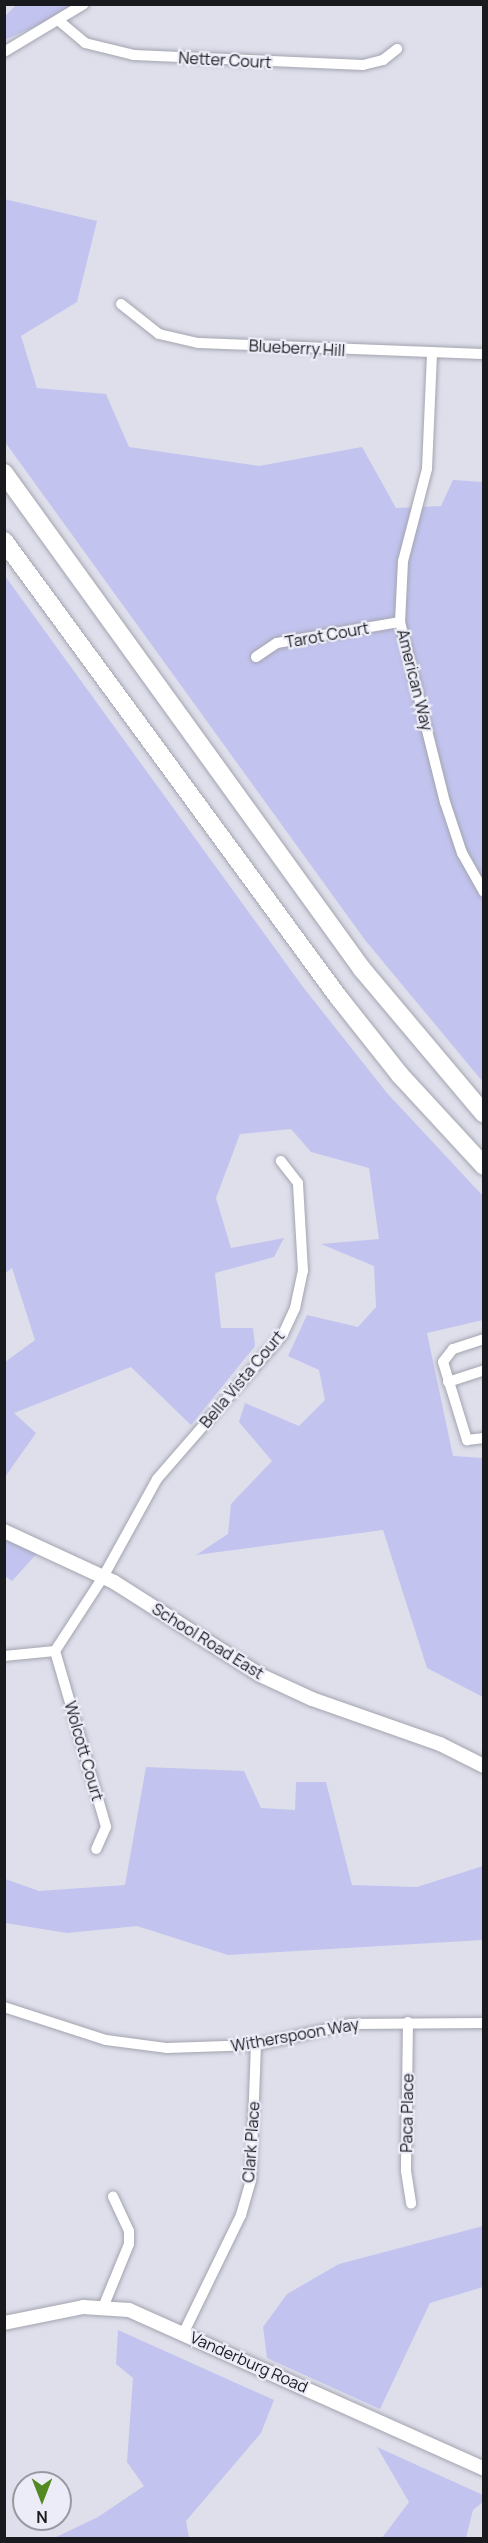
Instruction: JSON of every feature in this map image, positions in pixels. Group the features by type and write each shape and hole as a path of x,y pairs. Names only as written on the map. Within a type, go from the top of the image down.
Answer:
{"highway":[{"path":"4,473 356,961 483,1114"},
{"path":"4,541 339,998 407,1083 483,1166"}],"street":[{"path":"4,52 84,4"},
{"name":"Netter Court","path":"58,20 85,43 134,55 355,65 383,60 397,49"},
{"name":"Blueberry Hill","path":"121,304 159,334 198,343 432,354 483,354"},
{"name":"American Way","path":"432,354 427,469 403,561 400,622 445,802 462,853 483,892"},
{"name":"Tarot Court","path":"256,657 277,643 400,622"},
{"name":"Bella Vista Court","path":"55,1651 103,1577 157,1479 283,1334 295,1308 303,1271 298,1183 281,1161"},
{"path":"483,1339 447,1353 443,1362 467,1440 483,1438"},
{"path":"448,1382 483,1370"},
{"name":"School Road East","path":"4,1531 103,1577 260,1675 312,1699 431,1740 483,1766"},
{"path":"4,1656 55,1651"},
{"name":"Wolcott Court","path":"55,1651 106,1827 96,1849"},
{"name":"Witherspoon Way","path":"4,2007 106,2040 167,2048 256,2045 351,2024 483,2023"},
{"name":"Paca Place","path":"408,2022 406,2171 411,2204"},
{"name":"Clark Place","path":"184,2332 241,2215 251,2180 256,2045"},
{"path":"104,2306 129,2244 129,2231 112,2197"},
{"name":"Vanderburg Road","path":"4,2323 59,2310 104,2306 129,2310 184,2332 483,2469"}],"shaded area":[{"path":"16,5 83,5 5,40 4,17"},
{"path":"4,199 97,221 77,302 21,336 37,388 106,394 129,447 259,466 362,447 396,508 441,506 453,480 483,482 483,1082 365,940 5,442"},
{"path":"5,576 303,987 387,1093 483,1196 483,1320 427,1333 453,1456 483,1458 483,1697 427,1668 383,1530 196,1555 228,1534 231,1504 272,1461 239,1422 245,1403 299,1426 325,1400 319,1370 288,1356 307,1315 358,1327 376,1307 374,1266 321,1244 379,1239 369,1168 311,1152 291,1129 240,1134 216,1198 231,1248 284,1238 274,1257 215,1273 221,1328 253,1328 255,1346 191,1425 131,1367 14,1413 36,1433 5,1477 5,1362 35,1340 12,1268 4,1274"},
{"path":"4,1533 41,1549 12,1581 5,1576"},
{"path":"146,1767 244,1771 261,1808 295,1810 296,1782 326,1782 352,1885 417,1887 483,1866 483,1940 228,1955 137,1926 67,1933 5,1923 5,1879 39,1891 125,1885"},
{"path":"483,2226 483,2287 430,2303 380,2409 267,2358 263,2327 287,2294 339,2264"},
{"path":"118,2330 274,2400 261,2433 186,2521 189,2538 54,2538 98,2517 144,2486 127,2462 133,2378 116,2364"},
{"path":"377,2447 483,2495 483,2502 473,2510 466,2538 382,2538 409,2502"}]}
